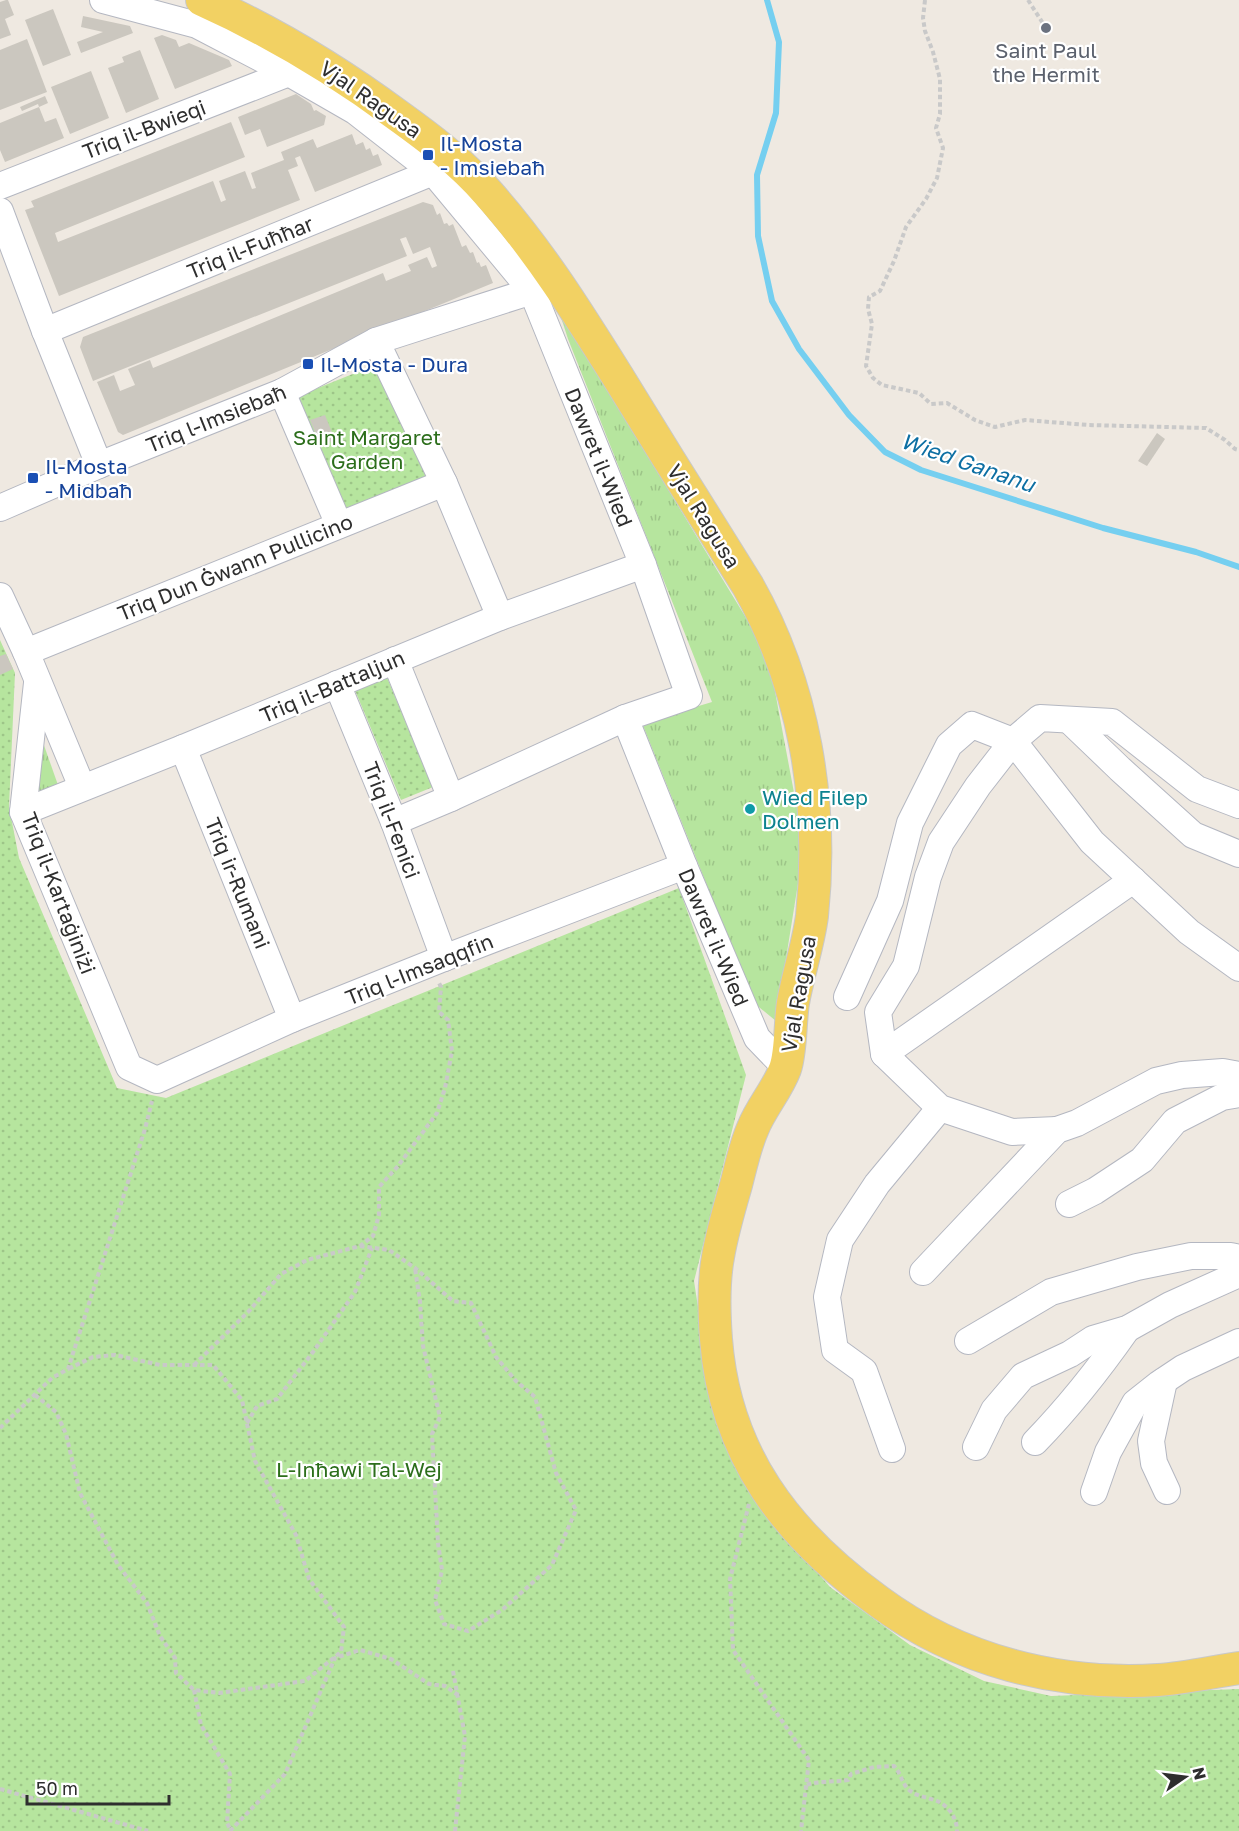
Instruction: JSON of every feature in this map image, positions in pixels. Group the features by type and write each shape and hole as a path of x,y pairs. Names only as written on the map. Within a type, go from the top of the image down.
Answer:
{"main road":[{"name":"Vjal Ragusa","path":"202,0 243,18 288,43 364,91 440,162 486,191 549,269 574,308 748,586 785,665 807,750 813,790 816,871 812,919 793,1002 786,1068 753,1128 727,1214 717,1260 714,1309 717,1354 725,1401 738,1437 756,1475 781,1510 811,1545 852,1582 912,1624 943,1641 1009,1665 1042,1674 1082,1679 1123,1681 1162,1679 1239,1668"}],"street":[{"name":"Dawret il-Wied","path":"103,0 197,25 289,73 440,162 532,291 643,565 689,696 625,718 684,866 757,1038 786,1068"},
{"name":"Triq il-Bwieqi","path":"0,186 289,73"},
{"name":"Triq il-Fuħħar","path":"45,331 440,162"},
{"path":"0,211 99,465"},
{"name":"Triq l-Imsiebaħ","path":"0,508 99,465 282,392 376,341 532,291"},
{"path":"376,341 444,483 500,617"},
{"path":"282,392 339,525"},
{"name":"Triq Dun Ġwann Pullicino","path":"26,652 444,483"},
{"name":"Triq il-Battaljun","path":"23,812 500,617 643,565"},
{"path":"0,596 82,787"},
{"path":"395,660 452,798"},
{"name":"Triq il-Kartaġiniżi","path":"37,682 23,812 129,1067 157,1080"},
{"name":"Triq il-Fenici","path":"337,684 394,822 437,961"},
{"path":"394,822 452,798 625,718"},
{"path":"1239,805 1197,789 1112,722 1040,718 1013,741 978,786 941,842 928,877 906,966 878,1012 884,1054 940,1108 1012,1132 1057,1130 1077,1123 1155,1081 1182,1075 1223,1072 1239,1075"},
{"path":"1070,721 1193,835 1239,854"},
{"path":"847,997 890,901 910,823 949,745 972,725 1013,741 1092,842 1189,932 1239,968"},
{"name":"Triq ir-Rumani","path":"183,748 292,1019"},
{"name":"Triq l-Imsaqqfin","path":"157,1080 292,1019 684,866"},
{"path":"884,1054 1133,880"},
{"path":"1069,1204 1095,1191 1142,1160 1175,1121 1222,1097 1239,1094"},
{"path":"892,1449 864,1371 835,1350 827,1297 840,1240 877,1184 940,1108"},
{"path":"922,1272 1057,1130"},
{"path":"968,1341 1051,1292 1137,1267 1191,1256 1239,1258"},
{"path":"976,1447 994,1410 1023,1376 1070,1354 1093,1339 1127,1329 1170,1305 1239,1274"},
{"path":"1035,1442 1096,1372 1127,1329"},
{"path":"1094,1492 1108,1452 1135,1404 1183,1368 1239,1342"},
{"path":"1164,1381 1151,1441 1154,1463 1167,1491"}],"path":[{"path":"925,0 923,18 925,31 940,79 939,114 936,128 943,148 937,178 926,199 906,227 880,291 869,297 868,309 872,324 866,366 873,378 882,385 919,393 931,404 947,403 975,420 995,427 1025,420 1088,425 1206,428 1239,450"},
{"path":"1028,0 1046,28"},
{"path":"194,1365 249,1311 281,1274 307,1260 360,1246 374,1236 379,1215 379,1187 398,1166 437,1113 445,1088 452,1051 448,1020 439,1012 441,987 437,961"},
{"path":"68,1369 145,1129 157,1080"},
{"path":"360,1246 389,1250 415,1268 441,1288 453,1301 471,1303 496,1357 516,1381 535,1397 556,1473 576,1510 552,1564 502,1610 468,1631 444,1624 435,1600 442,1570 438,1543 432,1434 440,1418 423,1346 415,1268"},
{"path":"247,1423 257,1406 278,1399 313,1352 355,1292 372,1248"},
{"path":"0,1428 52,1378 93,1357 115,1355 160,1365 213,1365 242,1400 255,1461 296,1535 309,1579 344,1627 341,1652 305,1681 219,1693 194,1690"},
{"path":"35,1395 56,1412 66,1434 80,1493 118,1565 147,1603 160,1636 175,1658 176,1673 194,1690 201,1725 230,1774 227,1823 230,1830 285,1774 336,1658 360,1650 391,1659 429,1684 445,1686 458,1695"},
{"path":"751,1493 730,1579 733,1650 809,1760 801,1831"},
{"path":"453,1671 465,1736 455,1831"},
{"path":"806,1786 814,1782 848,1780 851,1774 874,1767 894,1766 900,1771 907,1789 938,1801 954,1815 957,1831"},
{"path":"0,1789 148,1831"}],"green space":[{"path":"558,308 768,654 804,846 776,1021 754,1003 642,723 712,702 568,339"},
{"name":"Saint Margaret Garden","path":"380,363 427,478 345,512 298,396"},
{"name":"L-Inħawi Tal-Wej","path":"0,640 15,673 9,807 19,858 117,1088 166,1098 679,888 746,1075 694,1281 716,1424 756,1501 830,1587 910,1645 984,1681 1051,1696 1239,1689 1239,1831 0,1831"},
{"path":"386,675 433,787 401,800 354,688"},
{"path":"40,734 58,785 33,796"}],"building":[{"path":"6,0 14,15 5,19 11,35 0,39 0,2"},
{"path":"53,9 71,55 43,66 25,20"},
{"path":"83,16 130,26 133,33 81,53 77,42 103,32 81,27"},
{"path":"162,35 176,40 179,47 189,43 229,60 232,66 175,89 154,38"},
{"path":"27,39 47,92 0,110 0,50"},
{"path":"140,50 159,99 126,113 108,68 124,62 122,57"},
{"path":"91,71 109,118 70,134 51,87"},
{"path":"296,94 311,104 314,111 326,116 324,125 267,147 260,129 245,135 238,117"},
{"path":"45,96 48,103 39,107 38,104 22,111 20,107"},
{"path":"39,107 45,122 56,118 64,138 5,162 0,150 0,123"},
{"path":"231,122 245,157 55,233 58,242 213,181 221,202 226,200 219,181 245,171 252,189 256,188 251,173 284,160 281,152 313,139 317,148 352,134 356,145 363,142 366,150 370,148 373,156 378,154 382,165 315,192 300,156 295,158 298,166 288,170 300,200 59,296 25,210 34,207 31,201"},
{"path":"423,202 433,205 437,215 440,213 444,224 447,223 449,226 453,224 462,247 466,245 470,253 473,252 481,267 486,265 493,283 123,435 118,432 97,382 114,375 120,391 135,385 128,369 150,360 153,368 383,273 386,281 411,271 408,265 427,257 432,268 437,266 430,247 413,254 406,237 400,239 407,256 93,381 80,347 83,337"},
{"path":"325,415 335,440 321,446 310,420"},
{"path":"1157,433 1165,439 1147,466 1138,461"},
{"path":"6,654 13,669 0,675 0,656"}],"waterway":[{"name":"Wied Gananu","path":"767,0 779,42 776,113 757,175 758,236 772,301 799,349 849,415 885,452 921,470 1103,528 1196,552 1239,567"}],"place":[{"name":"Saint Paul the Hermit","path":"1046,28"},
{"name":"Il-Mosta - Imsiebaħ","path":"428,155"},
{"name":"Il-Mosta - Dura","path":"308,364"},
{"name":"Il-Mosta - Midbaħ","path":"33,478"},
{"name":"Wied Filep Dolmen","path":"750,809"}]}
